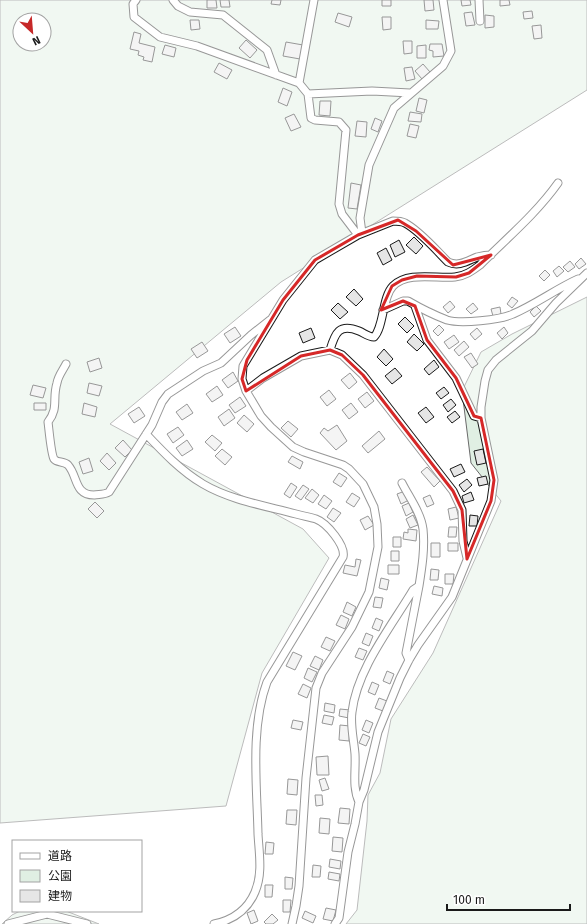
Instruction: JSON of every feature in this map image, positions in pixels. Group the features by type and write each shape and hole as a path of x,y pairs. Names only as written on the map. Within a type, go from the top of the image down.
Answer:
{"street":[{"path":"136,0 134,4 134,18 160,37 197,46 299,83 308,94 311,118 315,120 339,122 346,130 339,204 342,214 360,234"},
{"path":"173,0 178,6 190,12 223,15 267,50 276,75"},
{"path":"299,83 314,0"},
{"path":"360,234 360,218 369,165 394,108 443,66 451,50 443,0"},
{"path":"478,0 480,20"},
{"path":"308,94 372,91 410,93"},
{"path":"330,350 334,335 338,330 344,328 358,330 370,337 374,337 377,334 383,310 392,286 402,280 417,276 456,277 469,273 480,265 537,209 558,183"},
{"path":"292,924 299,886 306,778 316,688 322,673 352,627 369,592 378,547 377,524 374,507 363,484 357,476 343,465 293,447 266,421 246,391 242,379 243,366 283,300 315,260 360,234 398,220 404,222 416,231 453,265 461,264 479,256 491,255"},
{"path":"383,310 403,301 448,320 496,320 514,314 584,276"},
{"path":"336,924 339,918 348,852 359,802 364,790 378,732 409,660 452,597 491,500 494,480 481,418 481,407 488,370 496,360 532,331 556,303 584,276"},
{"path":"416,306 427,340 456,378 474,416 481,418"},
{"path":"66,364 57,382 55,392 55,413 48,422 54,458 58,462 65,463 69,466 81,492 87,495 102,494 108,492 146,434 168,394 203,371 221,363 251,335 272,319"},
{"path":"246,391 283,366 301,356 330,350 342,355 363,375 453,491 462,510 467,559"},
{"path":"146,434 186,472 204,484 235,498 318,519 332,531 344,552 343,557 314,606 267,682 262,695 256,757 258,834 261,864 256,891 248,905 237,915 226,921 214,924"},
{"path":"402,483 419,516 423,528 423,557 406,653 409,660"},
{"path":"359,802 355,793 355,755 352,713 355,694 363,673 387,631 412,590 419,586"},
{"path":"8,924 47,914 87,924"}],"highlighted area":[{"path":"398,220 416,231 453,265 491,255 469,273 456,277 417,276 402,280 392,286 381,310 403,301 415,306 427,340 456,378 474,416 481,418 494,480 491,501 467,559 462,510 453,491 363,375 342,355 330,350 301,356 246,391 242,379 247,360 283,300 315,260 358,235"}],"green space":[{"path":"0,0 587,0 587,90 281,282 110,424 303,529 329,558 262,673 226,806 0,823"},
{"path":"587,297 587,924 346,924 357,910 367,821 368,795 380,773 391,719 433,653 501,501 471,463 462,391 481,352 512,334"},
{"path":"18,912 69,912 99,924 2,924"}],"building":[{"path":"207,0 216,0 217,8 207,8"},
{"path":"220,0 229,0 230,7 221,7"},
{"path":"272,0 281,0 280,5 271,4"},
{"path":"382,0 391,0 391,6 382,6"},
{"path":"424,0 433,0 434,10 425,11"},
{"path":"461,0 470,0 471,5 462,6"},
{"path":"500,0 509,0 510,5 500,6"},
{"path":"532,11 533,18 524,19 523,12"},
{"path":"472,12 475,25 466,26 464,13"},
{"path":"338,13 352,17 349,27 335,22"},
{"path":"485,15 494,16 494,27 485,28"},
{"path":"382,17 391,17 391,29 383,30"},
{"path":"190,20 199,20 200,29 191,30"},
{"path":"426,20 439,21 438,29 426,29"},
{"path":"541,25 542,38 534,39 532,26"},
{"path":"134,32 141,34 139,43 155,47 152,62 143,60 144,57 138,55 139,51 130,49"},
{"path":"246,40 257,50 250,58 239,48"},
{"path":"403,41 412,41 412,53 404,54"},
{"path":"286,42 303,45 300,59 283,56"},
{"path":"430,44 442,44 444,56 433,57 433,51 429,50"},
{"path":"165,45 176,48 174,57 162,54"},
{"path":"426,45 426,58 417,58 417,46"},
{"path":"219,63 232,70 227,79 214,72"},
{"path":"423,64 430,72 422,79 415,71"},
{"path":"412,67 415,79 406,81 404,68"},
{"path":"283,88 292,92 287,106 278,102"},
{"path":"419,98 427,100 424,113 416,111"},
{"path":"320,101 331,101 330,116 319,115"},
{"path":"410,112 422,114 421,122 408,121"},
{"path":"294,114 301,127 291,131 285,118"},
{"path":"375,118 382,121 378,132 371,129"},
{"path":"357,121 367,122 366,137 355,136"},
{"path":"410,124 419,126 416,138 407,136"},
{"path":"351,183 361,185 357,209 348,208"},
{"path":"414,237 423,246 416,254 406,245"},
{"path":"399,240 405,252 395,257 390,245"},
{"path":"386,248 392,260 383,265 377,253"},
{"path":"581,258 586,264 579,269 575,264"},
{"path":"570,261 575,267 568,272 563,267"},
{"path":"559,266 564,271 557,277 553,271"},
{"path":"545,270 550,275 544,281 539,276"},
{"path":"354,289 363,299 356,306 346,297"},
{"path":"512,297 518,301 512,308 507,304"},
{"path":"450,301 455,307 448,313 443,307"},
{"path":"338,303 348,312 340,319 331,310"},
{"path":"473,303 478,309 471,314 466,309"},
{"path":"536,306 541,311 534,317 530,312"},
{"path":"500,307 501,314 493,316 491,309"},
{"path":"405,317 414,326 407,333 398,324"},
{"path":"439,325 444,330 438,336 433,331"},
{"path":"235,327 241,336 230,343 224,334"},
{"path":"504,327 508,333 502,339 497,333"},
{"path":"311,328 315,338 303,343 299,333"},
{"path":"477,328 482,334 475,340 470,334"},
{"path":"414,334 424,344 417,351 407,342"},
{"path":"454,335 459,342 449,349 444,342"},
{"path":"464,341 469,347 459,356 454,350"},
{"path":"202,342 208,351 197,358 191,349"},
{"path":"384,349 393,359 386,366 377,357"},
{"path":"471,353 478,364 472,368 464,357"},
{"path":"99,358 102,368 90,372 87,362"},
{"path":"434,360 439,367 429,375 424,369"},
{"path":"395,368 402,376 392,384 385,376"},
{"path":"233,372 238,381 228,388 222,380"},
{"path":"350,373 357,382 349,389 341,380"},
{"path":"89,383 102,386 99,396 87,393"},
{"path":"33,385 46,388 43,398 30,395"},
{"path":"217,386 223,395 212,402 206,394"},
{"path":"444,387 449,393 441,399 436,393"},
{"path":"329,390 336,399 327,406 320,397"},
{"path":"367,392 374,401 365,408 358,399"},
{"path":"240,397 246,406 235,413 229,405"},
{"path":"451,399 456,405 448,412 443,405"},
{"path":"34,403 46,403 46,410 34,410"},
{"path":"84,403 97,407 95,417 82,414"},
{"path":"351,403 358,412 349,419 342,410"},
{"path":"187,404 193,413 182,420 176,412"},
{"path":"139,407 145,416 134,423 128,414"},
{"path":"426,407 434,417 426,423 418,413"},
{"path":"229,409 235,418 224,426 218,417"},
{"path":"455,411 460,417 452,423 447,417"},
{"path":"244,415 254,424 247,432 237,423"},
{"path":"288,421 298,429 291,437 281,428"},
{"path":"337,425 347,441 336,450 320,433 324,428 328,431"},
{"path":"178,427 184,435 173,443 167,434"},
{"path":"379,431 385,439 368,453 362,446"},
{"path":"212,435 222,443 215,451 205,442"},
{"path":"123,440 132,450 125,457 115,448"},
{"path":"187,440 193,449 182,456 176,448"},
{"path":"222,449 232,457 225,465 215,456"},
{"path":"483,449 486,463 477,465 474,451"},
{"path":"107,453 116,463 109,470 100,461"},
{"path":"292,456 303,462 300,469 288,462"},
{"path":"89,458 93,471 83,474 79,462"},
{"path":"461,464 465,472 454,477 450,469"},
{"path":"427,467 440,481 434,487 421,472"},
{"path":"339,473 347,478 341,487 333,482"},
{"path":"486,476 488,484 479,486 477,478"},
{"path":"467,479 472,485 464,492 459,485"},
{"path":"291,483 297,487 290,498 284,494"},
{"path":"303,485 309,489 301,500 295,496"},
{"path":"312,489 319,495 313,503 305,498"},
{"path":"405,491 409,500 401,504 397,494"},
{"path":"471,492 474,500 464,503 462,496"},
{"path":"352,493 360,498 354,507 346,502"},
{"path":"324,495 332,501 326,509 318,504"},
{"path":"430,495 434,504 427,507 423,498"},
{"path":"95,502 104,511 97,518 88,509"},
{"path":"409,503 413,512 406,516 402,506"},
{"path":"456,507 459,518 450,520 448,509"},
{"path":"333,508 341,513 334,522 327,517"},
{"path":"413,515 418,525 410,528 406,519"},
{"path":"470,515 478,516 477,526 469,526"},
{"path":"368,516 374,525 365,530 360,520"},
{"path":"449,527 457,527 456,537 448,537"},
{"path":"408,529 417,530 416,541 403,539 404,532 408,533"},
{"path":"393,537 401,537 401,547 393,547"},
{"path":"431,543 440,543 440,557 431,557"},
{"path":"448,543 458,543 458,551 448,551"},
{"path":"391,551 399,551 399,561 391,561"},
{"path":"356,559 361,560 357,576 343,573 345,565 355,567"},
{"path":"388,565 399,565 399,574 388,574"},
{"path":"431,569 439,570 438,580 430,580"},
{"path":"445,574 454,574 453,584 445,584"},
{"path":"381,578 389,580 387,590 379,588"},
{"path":"434,586 443,588 442,596 432,594"},
{"path":"375,597 383,598 381,608 373,607"},
{"path":"347,602 356,607 352,616 343,612"},
{"path":"341,615 349,619 345,629 336,625"},
{"path":"376,618 383,621 379,631 372,628"},
{"path":"366,633 373,636 369,646 362,643"},
{"path":"326,637 335,641 330,651 321,647"},
{"path":"359,648 367,651 363,660 355,657"},
{"path":"293,652 302,656 295,670 286,666"},
{"path":"315,656 323,660 319,670 310,666"},
{"path":"308,668 317,672 312,682 304,678"},
{"path":"387,671 394,674 390,684 383,681"},
{"path":"372,682 379,685 375,695 368,692"},
{"path":"303,684 311,688 307,698 298,694"},
{"path":"379,698 387,701 383,711 375,708"},
{"path":"325,703 335,705 334,713 324,711"},
{"path":"340,709 350,710 349,718 339,716"},
{"path":"324,715 334,717 332,725 322,723"},
{"path":"293,720 303,722 301,730 291,728"},
{"path":"366,720 373,723 369,733 362,730"},
{"path":"340,725 350,726 349,741 339,740"},
{"path":"363,734 370,737 366,746 359,743"},
{"path":"328,756 329,775 317,775 316,757"},
{"path":"325,778 329,789 322,791 319,780"},
{"path":"288,779 298,780 297,795 287,794"},
{"path":"315,795 322,795 323,805 316,806"},
{"path":"340,808 350,809 349,824 338,823"},
{"path":"287,810 297,810 296,825 286,824"},
{"path":"320,818 330,819 329,834 319,833"},
{"path":"333,837 343,838 342,852 332,851"},
{"path":"266,842 274,843 273,854 265,854"},
{"path":"330,859 341,861 340,869 329,867"},
{"path":"313,865 321,866 320,877 312,877"},
{"path":"329,872 340,874 339,881 328,879"},
{"path":"285,877 293,878 292,889 285,889"},
{"path":"265,885 273,885 272,897 265,897"},
{"path":"283,900 291,900 290,912 283,912"},
{"path":"326,908 336,910 333,921 323,919"},
{"path":"254,910 258,921 251,924 247,913"},
{"path":"305,911 316,916 313,923 302,918"},
{"path":"272,914 278,920 273,924 266,924 264,922"}]}
